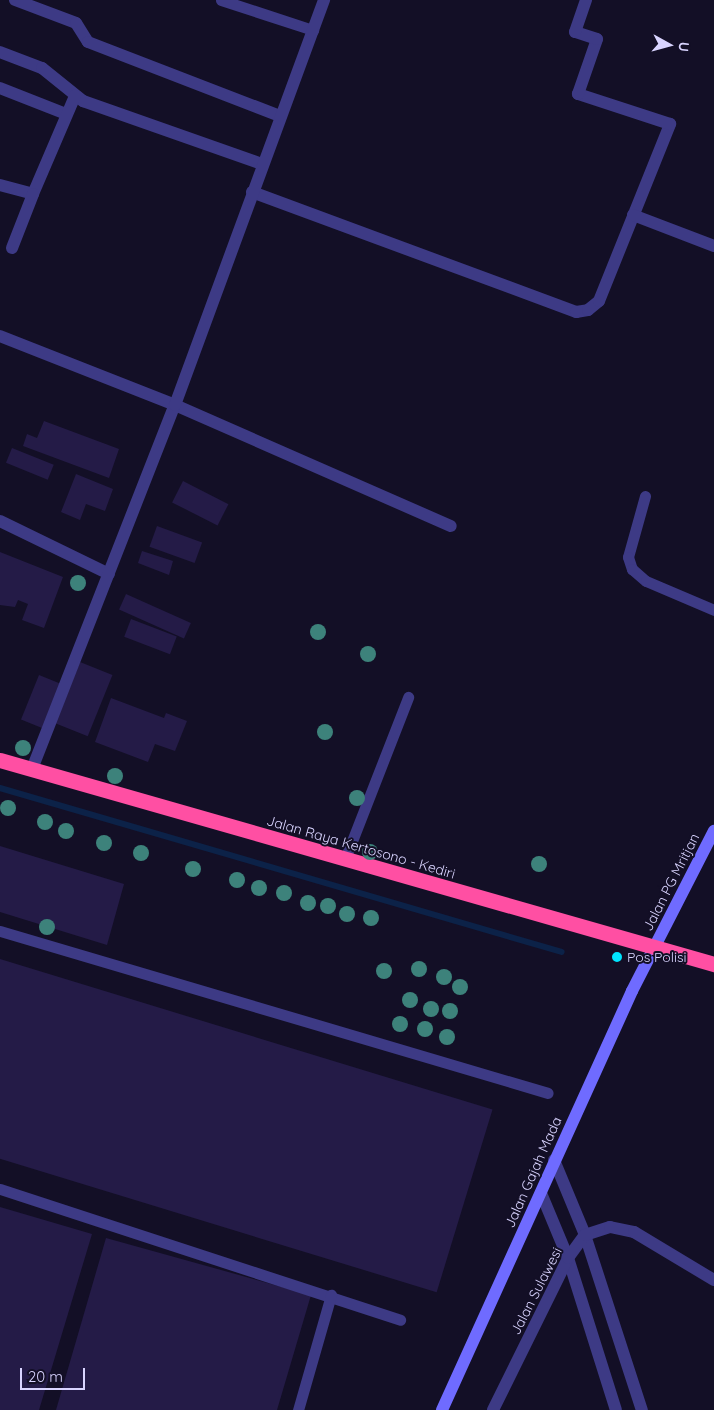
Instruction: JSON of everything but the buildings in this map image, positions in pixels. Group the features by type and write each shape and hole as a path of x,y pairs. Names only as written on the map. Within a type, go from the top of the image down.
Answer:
{"highway":[{"name":"Jalan Raya Kertosono - Kediri","path":"0,760 714,964"}],"main road":[{"name":"Jalan PG Mritjan","path":"654,947 714,831"},
{"name":"Jalan Gajah Mada","path":"442,1410 541,1193 554,1160 654,947"}],"street":[{"path":"15,0 76,23 88,42 280,116"},
{"path":"32,769 175,405 262,164 324,0"},
{"path":"252,192 576,312 588,310 599,301 670,124 578,94 597,39 575,32 586,0"},
{"path":"0,52 42,68 75,96 262,164"},
{"path":"0,88 66,114"},
{"path":"12,248 75,96"},
{"path":"0,185 33,194"},
{"path":"633,215 714,246"},
{"path":"0,336 175,405 451,526"},
{"path":"0,522 109,574"},
{"path":"541,1193 568,1258 618,1410 640,1405 585,1235 554,1160"},
{"path":"585,1235 610,1227 634,1232 714,1280"},
{"name":"Jalan Sulawesi","path":"493,1410 568,1258 585,1235"}],"lane":[{"path":"221,0 313,30"},
{"path":"646,496 628,557 632,569 646,581 714,610"},
{"path":"345,859 408,697"},
{"path":"0,931 548,1093"},
{"path":"0,1189 331,1295 400,1320"},
{"path":"298,1410 331,1295"}],"waterway":[{"path":"0,788 562,952"}],"place":[{"name":"Pos Polisi","path":"617,957"}]}
